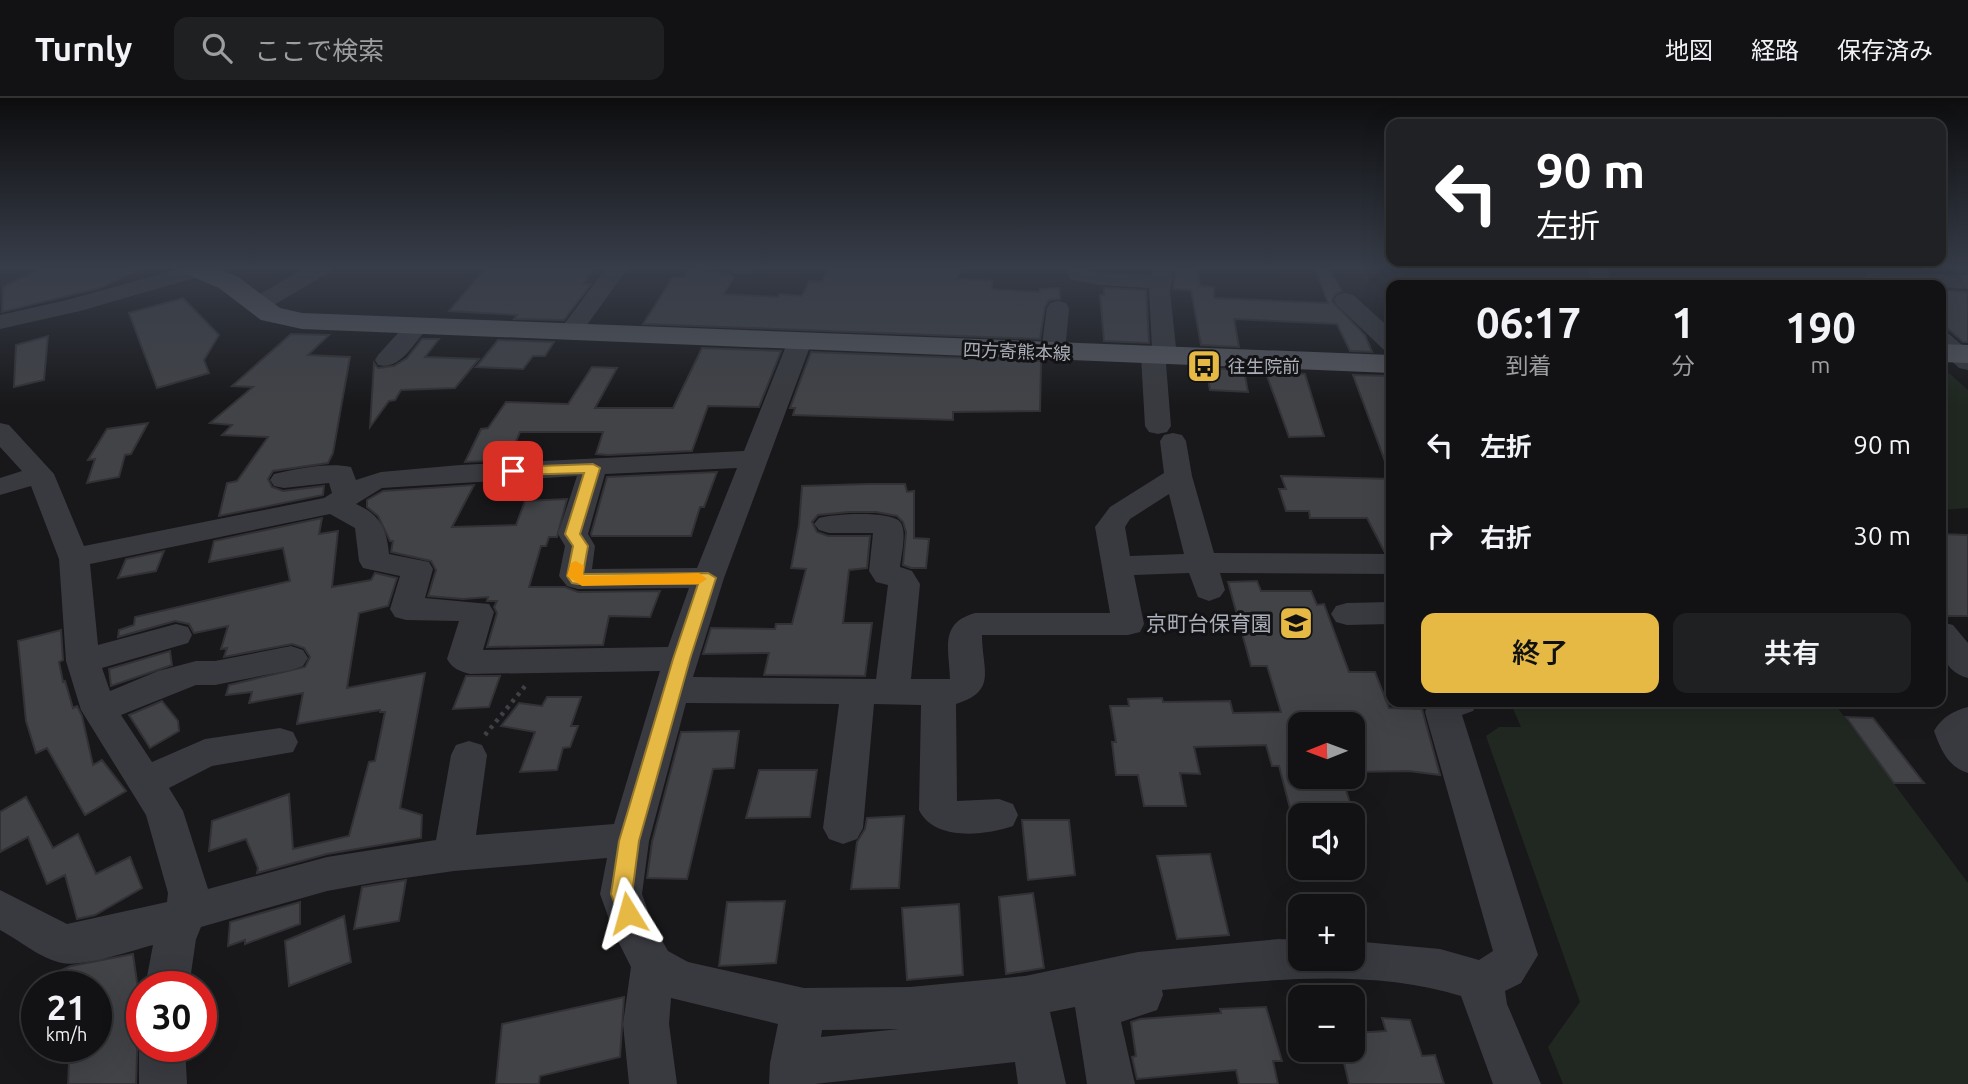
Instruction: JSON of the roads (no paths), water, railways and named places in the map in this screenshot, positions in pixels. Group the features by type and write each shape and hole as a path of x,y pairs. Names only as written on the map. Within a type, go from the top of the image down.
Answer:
{"main road":[{"name":"四方寄熊本線","path":"271,314 302,321 1386,364"}],"street":[{"path":"0,322 36,314"},
{"path":"572,331 584,314"},
{"path":"1053,352 1057,314"},
{"path":"1159,314 1159,356 1166,434 1206,577"},
{"path":"1358,314 1386,336"},
{"path":"387,360 417,326"},
{"path":"800,341 708,578 629,841 621,894 635,933 653,965 680,981 804,1009 910,1008 1030,1018"},
{"path":"0,431 40,474 74,559 83,661 99,710 164,811 189,893 187,913 175,939 170,971"},
{"path":"74,559 99,551 342,500 381,480 460,473 753,459"},
{"path":"593,468 573,534 580,546 575,576 582,581 708,578"},
{"path":"284,480 341,472 345,491 342,500"},
{"path":"0,487 40,474"},
{"path":"342,500 368,522 372,531 374,561 418,569 407,608 478,612 464,659 470,662 542,661 875,692 954,692 967,686 965,631 975,624 1128,624 1111,527 1120,513 1178,476"},
{"path":"829,524 888,526 884,571 887,575 901,578 904,584 843,828"},
{"path":"1119,566 1206,577 1386,564"},
{"path":"1347,614 1386,613"},
{"path":"1946,632 1968,631"},
{"path":"83,661 176,635"},
{"path":"1946,638 1968,666"},
{"path":"99,710 170,680 196,673 215,673 291,658"},
{"path":"939,692 938,810 952,817 999,815"},
{"path":"804,1009 792,1073 1030,1018 1138,972 1292,959 1385,962 1440,969 1481,981 1506,969 1516,955 1448,707"},
{"path":"1968,720 1952,731 1958,746 1968,758"},
{"path":"146,782 216,743 280,742"},
{"path":"454,854 469,755"},
{"path":"0,908 63,944 80,943 152,926 187,913 327,874 454,854 599,841 629,841"},
{"path":"653,965 646,1024 653,1084"},
{"path":"1111,1084 1096,1009 1141,995 1138,972"},
{"path":"1481,981 1485,1004 1517,1084"},
{"path":"1030,1018 1042,1084"},
{"path":"162,1062 163,1084"}],"place":[{"name":"往生院前","path":"1204,366"},
{"name":"京町台保育園","path":"1296,623"}]}
